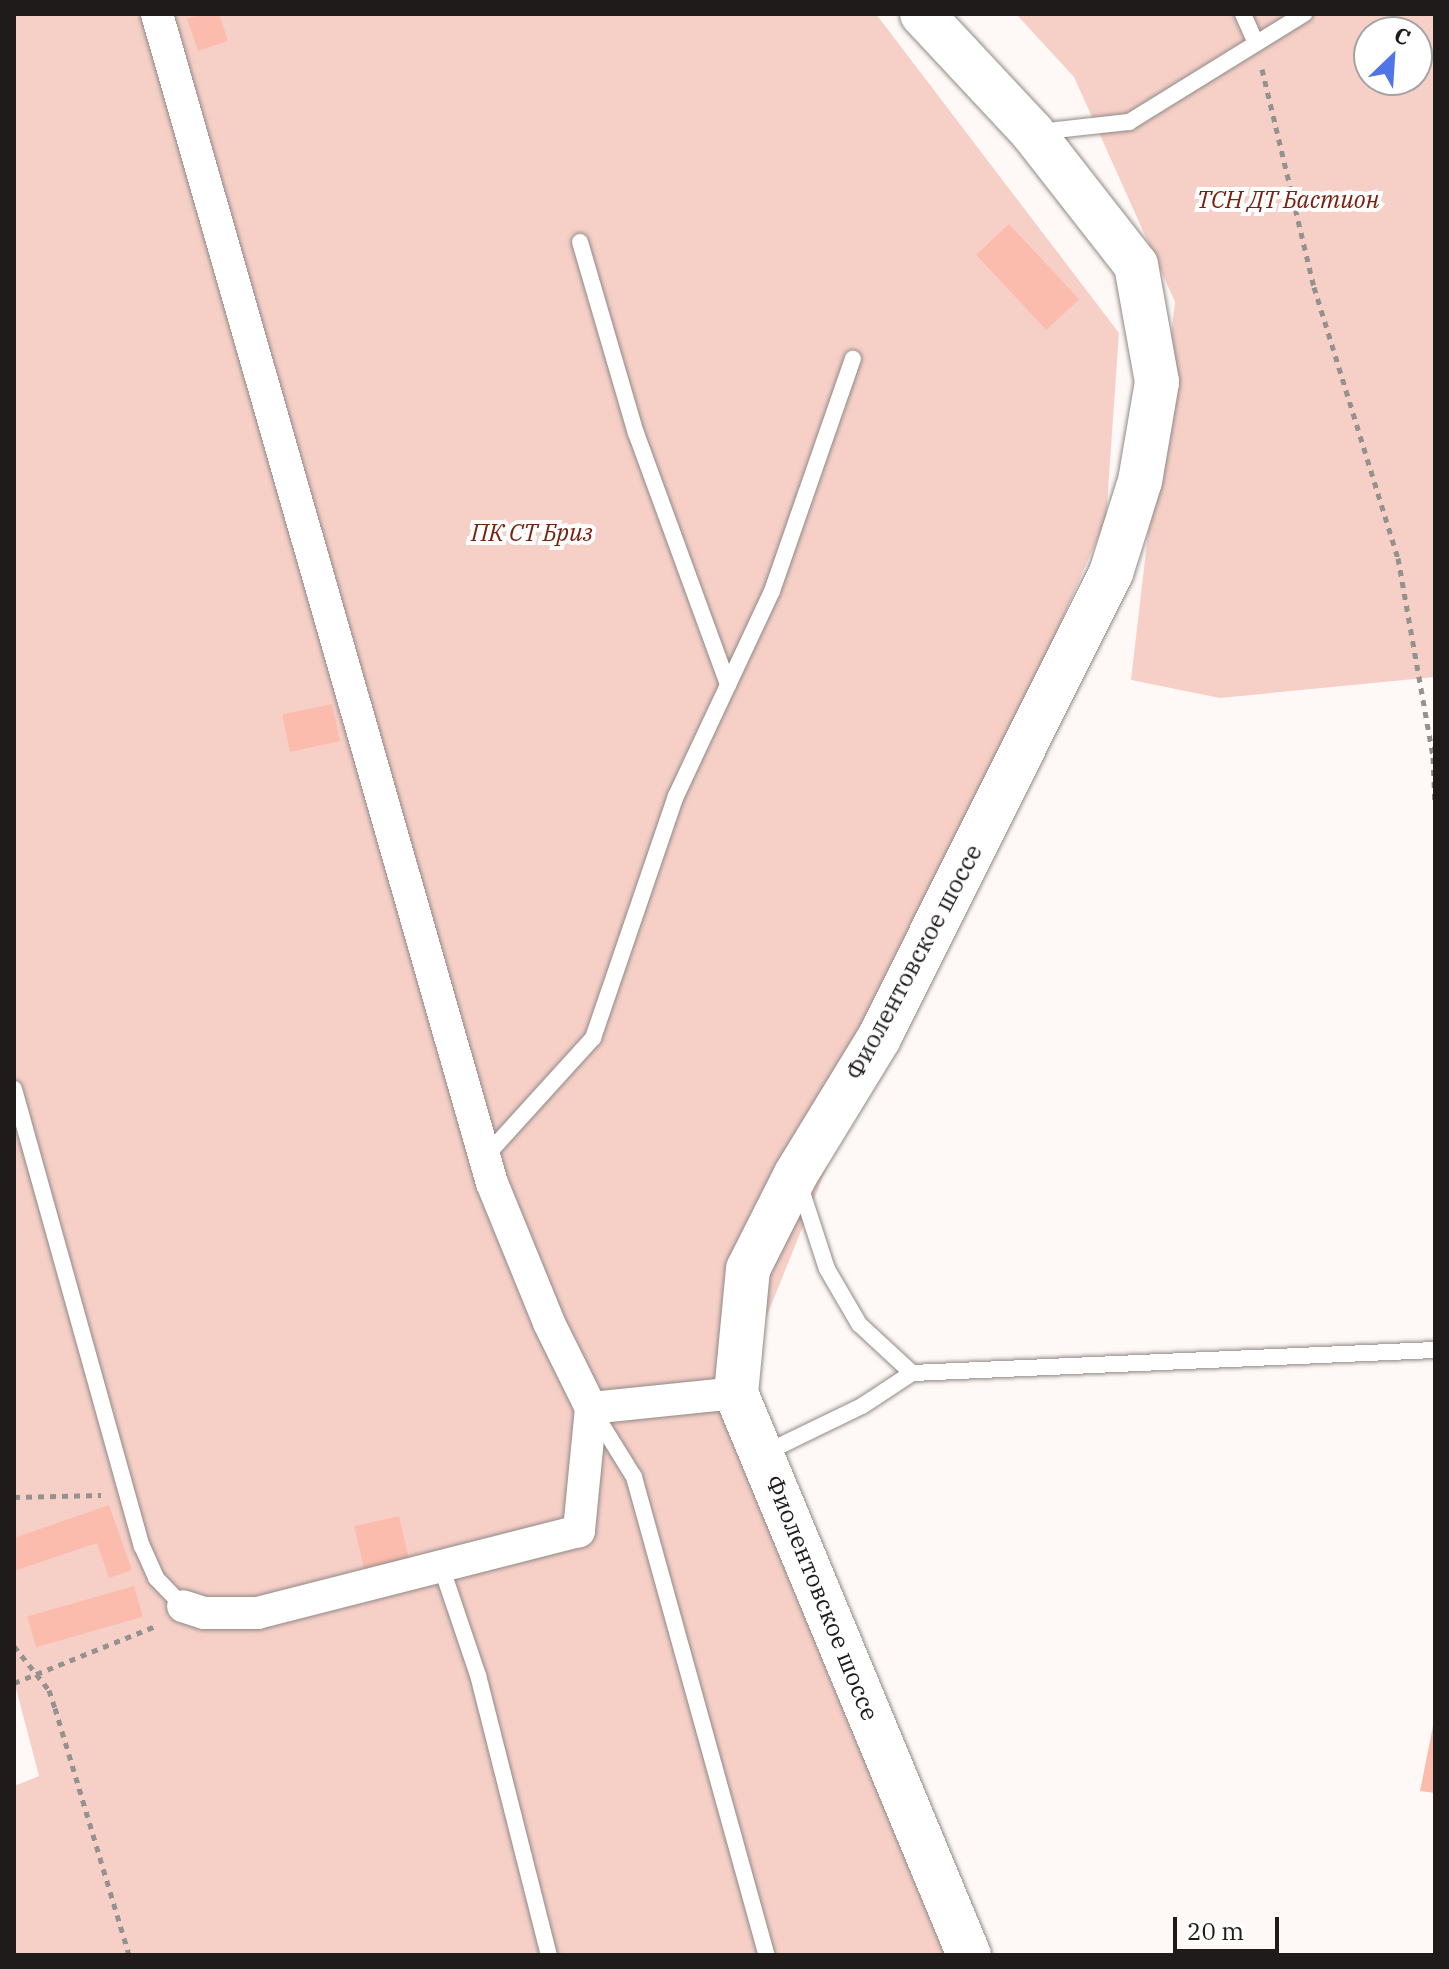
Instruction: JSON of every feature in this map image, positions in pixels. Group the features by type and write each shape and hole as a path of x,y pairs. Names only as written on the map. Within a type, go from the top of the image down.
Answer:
{"main road":[{"name":"Фиолентовское шоссе","path":"922,14 1032,132 1136,265 1157,382 1140,481 1104,587 879,1038 796,1174 748,1269 736,1393 969,1955"}],"street":[{"path":"157,14 485,1157 549,1323 591,1408 579,1531 258,1613 204,1613 183,1606"},
{"path":"591,1408 736,1393"}],"lane":[{"path":"1243,14 1255,41"},
{"path":"1032,132 1129,122 1255,41 1304,14"},
{"path":"580,242 636,433 728,685"},
{"path":"485,1157 593,1038 676,796 772,591 853,359"},
{"path":"14,1089 128,1494 156,1578 183,1606"},
{"path":"796,1174 827,1269 859,1324 912,1373"},
{"path":"763,1454 862,1406 912,1373 1435,1350"},
{"path":"591,1408 634,1477 767,1955"},
{"path":"441,1566 478,1675 549,1955"}],"path":[{"path":"1255,41 1314,287 1398,558 1433,757 1435,804"},
{"path":"14,1497 128,1494"},
{"path":"14,1683 150,1630 183,1606"},
{"path":"14,1646 34,1675 49,1690 129,1955"}],"green space":[{"name":"ПК СТ Бриз","path":"14,14 876,14 1119,333 1106,519 879,1038 736,1392 946,1955 14,1955 14,1786 39,1776 14,1681"},
{"name":"ТСН ДТ Бастион","path":"1016,14 1435,14 1435,677 1220,698 1131,680 1175,302 1074,77"}],"building":[{"path":"202,14 219,14 228,41 198,51 187,19"},
{"path":"1009,224 1079,299 1046,330 976,255"},
{"path":"332,704 340,741 290,752 282,715"},
{"path":"109,1505 132,1570 109,1578 97,1543 14,1571 14,1538"},
{"path":"399,1516 409,1559 364,1569 354,1526"},
{"path":"134,1586 143,1617 36,1647 27,1617"},
{"path":"1435,1716 1435,1793 1420,1791"}]}
